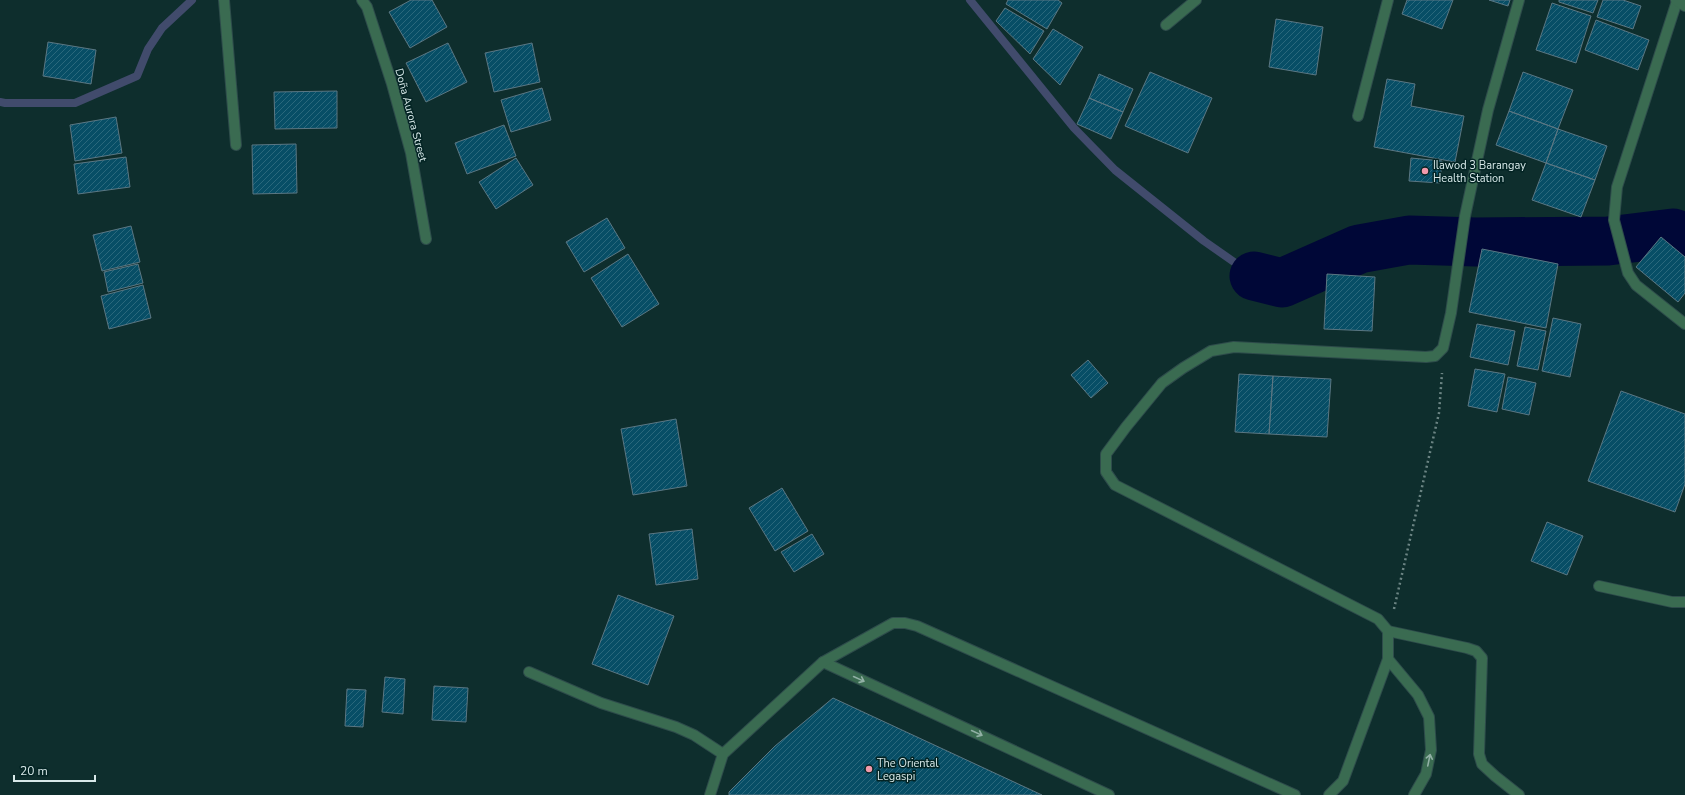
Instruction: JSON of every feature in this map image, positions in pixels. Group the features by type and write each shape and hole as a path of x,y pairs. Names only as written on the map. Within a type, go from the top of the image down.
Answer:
{"street":[{"path":"224,0 236,145"},
{"path":"1166,25 1196,0"},
{"path":"1358,116 1388,0"},
{"path":"1519,795 1482,764 1479,754 1482,658 1476,651 1388,631 1378,619 1115,485 1106,472 1106,454 1162,383 1211,351 1234,347 1426,357 1435,356 1443,348 1451,313 1457,264 1466,216 1488,110 1520,0"},
{"path":"1679,2 1617,188 1614,220 1628,273 1636,285 1685,324"},
{"name":"Doña Aurora Street","path":"364,3 392,84 410,153 426,239"},
{"path":"1599,586 1672,602 1685,602"},
{"path":"710,795 723,754 823,662 893,623 905,623 917,626 1295,795"},
{"path":"1329,795 1344,781 1388,659 1388,631"},
{"path":"1388,659 1418,695 1429,717 1431,750 1426,774 1414,795"},
{"path":"823,662 1109,795"},
{"path":"529,672 601,702 676,727 694,735 723,754"}],"path":[{"path":"1388,631 1439,413 1442,385 1443,348"}],"building":[{"path":"411,0 432,0 447,27 410,48 389,12"},
{"path":"1008,0 1058,0 1062,3 1047,29 1006,4"},
{"path":"1407,0 1453,0 1442,29 1402,14"},
{"path":"1489,0 1510,0 1508,6"},
{"path":"1559,0 1598,0 1593,13 1559,2"},
{"path":"1603,0 1623,0 1641,6 1633,29 1597,17"},
{"path":"1552,3 1591,16 1576,63 1536,50"},
{"path":"1005,8 1044,31 1030,54 996,21"},
{"path":"1276,19 1323,27 1316,75 1269,67"},
{"path":"1596,20 1649,40 1638,70 1585,50"},
{"path":"1053,29 1083,47 1060,85 1033,59"},
{"path":"48,42 96,50 91,84 43,76"},
{"path":"448,43 467,82 426,102 406,63"},
{"path":"532,43 540,82 494,92 485,53"},
{"path":"1150,72 1212,98 1188,153 1125,126"},
{"path":"1523,72 1573,90 1558,129 1509,111"},
{"path":"1099,74 1133,89 1123,112 1089,98"},
{"path":"1387,79 1415,84 1411,106 1464,116 1455,162 1374,147"},
{"path":"542,88 551,120 511,132 501,100"},
{"path":"337,91 337,128 275,129 274,92"},
{"path":"1089,98 1123,112 1111,139 1077,124"},
{"path":"1509,111 1558,129 1546,163 1496,145"},
{"path":"116,117 122,153 75,161 70,125"},
{"path":"504,125 516,156 467,174 455,143"},
{"path":"1558,129 1607,146 1595,180 1546,163"},
{"path":"296,144 297,193 253,194 252,145"},
{"path":"126,157 130,187 78,194 74,164"},
{"path":"516,158 533,185 496,209 479,182"},
{"name":"Ilawod 3 Barangay Health Station","path":"1411,158 1442,161 1440,183 1409,181"},
{"path":"1546,163 1595,180 1581,217 1532,200"},
{"path":"607,218 625,248 584,272 566,242"},
{"path":"131,226 140,262 102,271 93,235"},
{"path":"1661,237 1685,257 1685,293 1678,302 1636,267"},
{"path":"1482,249 1558,264 1546,328 1469,312"},
{"path":"628,254 659,304 622,327 591,278"},
{"path":"138,264 143,283 108,292 104,272"},
{"path":"1327,274 1375,277 1372,331 1324,329"},
{"path":"143,285 151,318 109,329 101,296"},
{"path":"1553,318 1581,324 1570,377 1542,371"},
{"path":"1477,324 1515,331 1508,365 1470,357"},
{"path":"1525,327 1546,331 1538,370 1517,366"},
{"path":"1088,360 1108,383 1091,398 1071,375"},
{"path":"1475,369 1505,374 1497,412 1468,406"},
{"path":"1239,374 1273,376 1269,434 1235,432"},
{"path":"1273,376 1331,379 1327,437 1269,434"},
{"path":"1508,377 1536,383 1529,415 1502,409"},
{"path":"1621,391 1685,414 1685,484 1675,512 1588,481"},
{"path":"676,419 687,486 633,495 621,429"},
{"path":"782,488 808,531 775,551 749,508"},
{"path":"1547,522 1583,536 1567,575 1531,561"},
{"path":"692,529 698,579 656,585 649,534"},
{"path":"812,534 824,554 794,572 781,552"},
{"path":"618,595 674,616 648,685 592,664"},
{"path":"385,677 405,679 403,714 382,712"},
{"path":"434,686 468,688 466,722 432,720"},
{"path":"347,689 366,690 363,727 345,726"},
{"name":"The Oriental Legaspi","path":"833,698 1042,795 729,795 729,792 775,746"}],"waterway":[{"path":"0,102 75,103 137,76 148,49 162,28 192,0"},
{"path":"970,0 1074,128 1115,170 1204,241 1254,276"},
{"path":"1254,276 1282,283 1359,249 1409,240 1476,242 1608,241 1673,233 1685,237"}],"place":[{"name":"Ilawod 3 Barangay Health Station","path":"1425,171"},
{"name":"The Oriental Legaspi","path":"869,769"}]}
